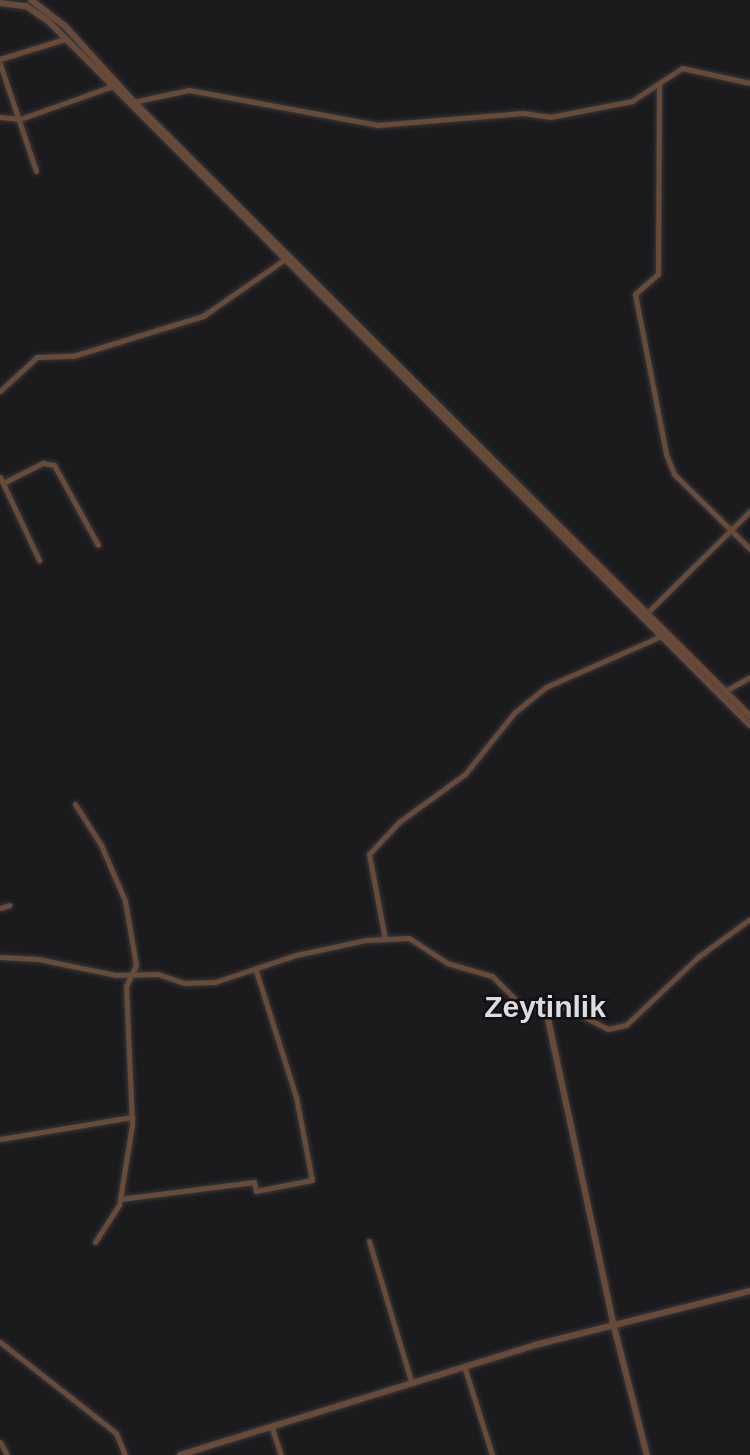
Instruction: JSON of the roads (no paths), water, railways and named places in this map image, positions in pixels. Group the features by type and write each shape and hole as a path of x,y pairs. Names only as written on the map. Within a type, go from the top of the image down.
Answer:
{"street":[{"path":"32,0 58,19 130,102 284,260 750,716"},
{"path":"0,3 36,12 65,39 110,87 130,102 644,615 660,636 750,725"},
{"path":"0,59 65,39"},
{"path":"0,64 36,171"},
{"path":"130,102 189,90 377,125 523,113 550,117 632,101 682,68 750,83"},
{"path":"659,83 658,274 635,294 669,467 750,549"},
{"path":"0,117 20,119 110,87"},
{"path":"0,391 37,357 73,356 203,316 284,260"},
{"path":"39,560 1,480 43,463 54,465 98,545"},
{"path":"644,615 750,511"},
{"path":"384,939 369,854 399,822 465,774 514,713 546,687 660,636"},
{"path":"725,691 750,677"},
{"path":"75,804 101,845 125,901 136,965 128,975 132,1116 120,1199 95,1242"},
{"path":"0,908 10,905"},
{"path":"0,957 128,975 158,974 184,983 215,982 296,955 384,939 409,938 447,963 492,976 523,1007 565,1007 608,1029 626,1025 698,957 750,919"},
{"path":"120,1199 130,1201 254,1182 256,1191 312,1180 296,1097 255,968"},
{"path":"545,1005 613,1323 647,1455"},
{"path":"0,1139 132,1116"},
{"path":"369,1241 411,1381"},
{"path":"180,1455 194,1453 411,1381 613,1323 750,1291"},
{"path":"2,1345 116,1433 125,1455"},
{"path":"464,1366 492,1455"},
{"path":"272,1428 281,1455"},
{"path":"0,1443 7,1455"}],"district":[{"name":"Zeytinlik","path":"545,1007"}]}
